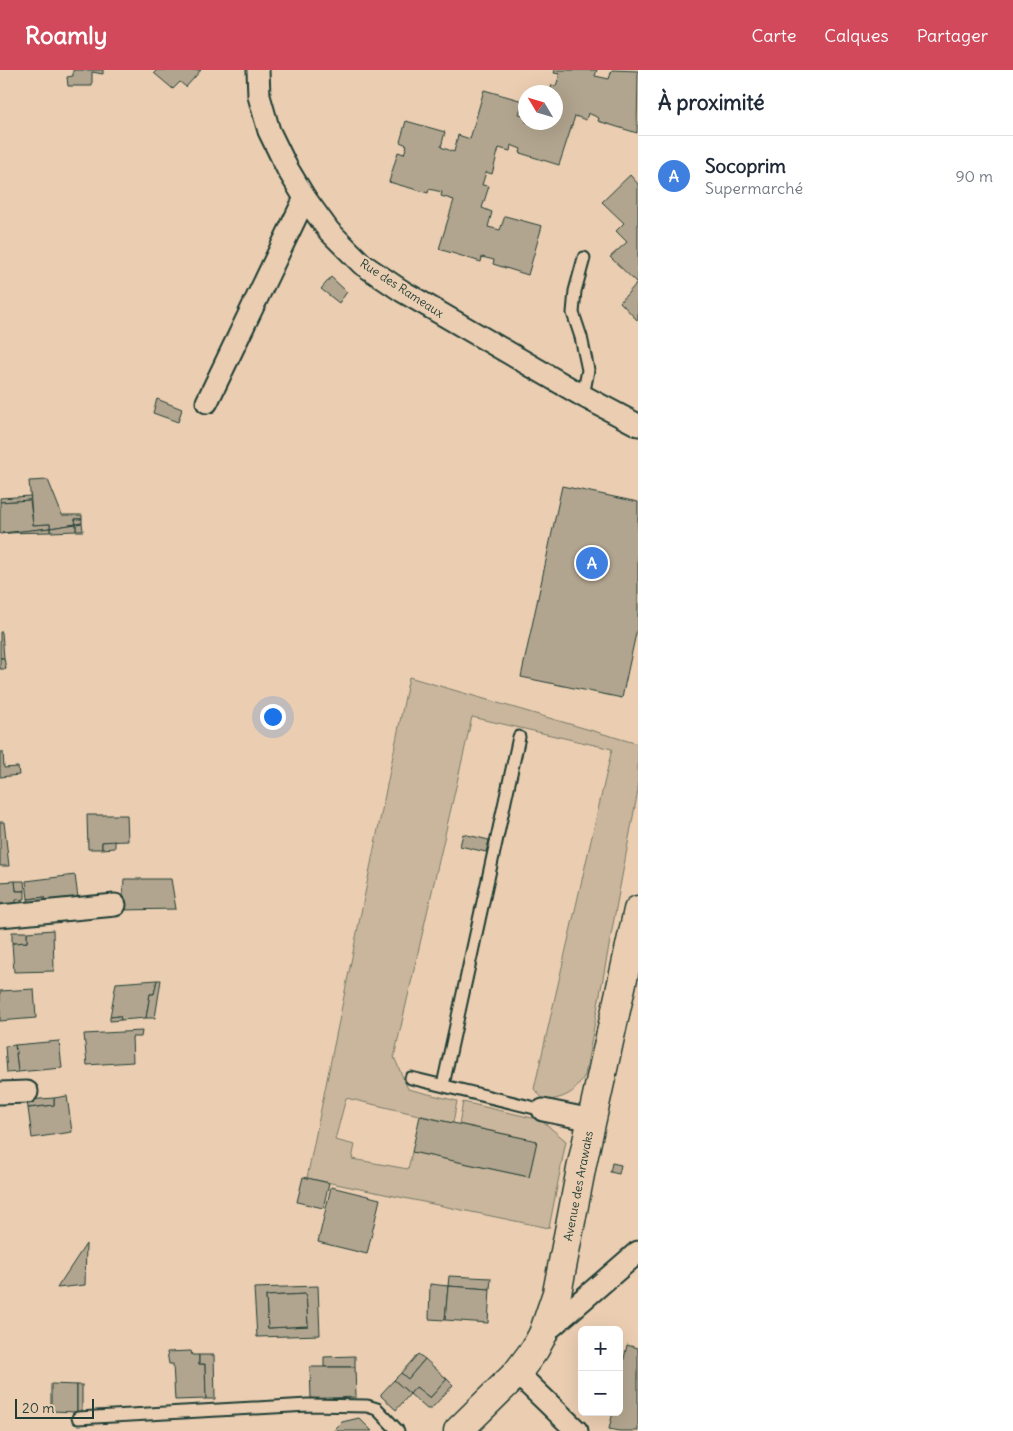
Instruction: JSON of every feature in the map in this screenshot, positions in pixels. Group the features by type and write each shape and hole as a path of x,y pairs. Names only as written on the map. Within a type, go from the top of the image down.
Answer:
{"street":[{"name":"Rue des Rameaux","path":"258,70 259,96 269,131 287,168 305,198 329,231 362,264 402,291 583,396 638,425"},
{"path":"207,402 305,198"},
{"path":"0,916 115,906"},
{"name":"Avenue des Arawaks","path":"458,1431 516,1373 535,1349 543,1334 557,1293 592,1120 638,910"},
{"path":"0,1093 27,1092"},
{"path":"544,1110 592,1120"},
{"path":"543,1334 638,1252"},
{"path":"516,1373 576,1431"}],"lane":[{"path":"583,396 588,370 581,337 573,313 575,291 584,258"},
{"path":"443,1085 519,736"},
{"path":"411,1078 544,1110"},
{"path":"78,1418 308,1405 367,1406 377,1410 398,1431"}],"shaded area":[{"path":"409,677 638,744 638,790 585,1075 577,1087 569,1094 545,1101 534,1089 612,749 472,717 394,1057 408,1089 457,1101 453,1123 346,1098 335,1140 355,1145 352,1159 408,1169 412,1152 529,1177 537,1141 459,1124 463,1102 541,1120 566,1141 549,1228 307,1178"}],"building":[{"path":"73,70 103,70 103,74 92,72 92,86 68,86 67,77 73,76"},
{"path":"157,70 201,70 186,87 180,82 173,89 154,73"},
{"path":"555,70 597,70 595,76 609,79 612,70 638,71 637,133 598,121 599,118 588,113 586,120 575,116 559,165 520,153 521,149 511,145 510,151 499,148 492,174 486,172 482,185 489,186 482,208 492,212 488,227 500,230 505,216 542,226 528,275 493,264 494,260 482,257 481,262 439,249 454,200 441,196 442,192 429,189 428,193 389,182 398,152 404,154 407,145 400,142 406,121 445,132 441,147 454,152 458,135 470,139 484,90 518,100 518,130 563,130 563,85 556,85 560,74 554,73"},
{"path":"630,175 638,184 638,321 620,302 637,283 610,257 627,242 616,231 624,223 602,202"},
{"path":"331,277 347,292 339,303 321,289"},
{"path":"157,399 182,409 178,422 153,413"},
{"path":"48,480 62,515 82,515 82,519 75,519 76,524 50,528 50,524 33,525 29,481"},
{"path":"562,486 638,502 638,624 622,698 521,677"},
{"path":"31,496 30,500 0,502 0,498"},
{"path":"30,500 33,525 50,524 50,528 0,534 0,502"},
{"path":"75,519 82,519 82,523 76,524"},
{"path":"82,523 83,531 76,531 76,524"},
{"path":"76,524 76,531 50,532 50,528"},
{"path":"50,528 50,532 2,533"},
{"path":"0,632 2,632 4,658 0,658"},
{"path":"0,658 4,658 6,669 0,669"},
{"path":"0,752 3,752 4,768 18,767 19,775 0,777"},
{"path":"87,815 127,815 128,841 102,842 102,849 88,849"},
{"path":"0,822 4,822 9,866 0,866"},
{"path":"463,834 489,840 486,852 460,846"},
{"path":"115,841 115,848 102,849 102,842"},
{"path":"75,875 78,898 46,903 45,897 28,899 26,881"},
{"path":"124,879 171,879 176,909 122,910"},
{"path":"15,881 24,881 25,891 16,891"},
{"path":"15,881 16,891 25,891 25,899 16,900 16,906 0,907 0,882"},
{"path":"45,897 46,903 29,905 28,899"},
{"path":"53,930 54,971 14,972 12,943 27,942 27,932"},
{"path":"12,932 27,932 27,942 12,943"},
{"path":"157,980 154,994 150,994 146,1018 121,1020 120,1016 110,1017 116,983"},
{"path":"157,980 161,980 155,1018 146,1018 150,994 154,994"},
{"path":"34,989 36,1018 0,1021 0,991"},
{"path":"120,1016 121,1020 110,1021 110,1017"},
{"path":"142,1031 141,1037 132,1037 133,1062 87,1065 84,1034"},
{"path":"59,1041 62,1068 18,1072 15,1045"},
{"path":"15,1045 18,1072 7,1073 5,1046"},
{"path":"67,1096 72,1132 32,1138 28,1108 54,1105 54,1098"},
{"path":"54,1098 54,1105 28,1108 27,1100"},
{"path":"420,1116 537,1141 529,1177 412,1152"},
{"path":"612,1163 621,1165 619,1174 610,1172"},
{"path":"303,1177 329,1183 323,1208 297,1202"},
{"path":"331,1187 380,1199 367,1254 318,1242"},
{"path":"86,1244 85,1285 57,1288"},
{"path":"449,1276 491,1278 490,1289 448,1286"},
{"path":"430,1284 448,1286 445,1320 429,1319"},
{"path":"318,1286 320,1335 257,1337 254,1288","holes":["306,1294 308,1326 268,1328 266,1296"]},
{"path":"448,1286 490,1289 488,1323 445,1320"},
{"path":"306,1294 308,1326 268,1328 266,1296"},
{"path":"627,1345 638,1348 638,1431 609,1429 612,1416 623,1416 623,1364"},
{"path":"191,1351 192,1355 199,1355 199,1364 205,1364 206,1399 175,1400 173,1364 169,1364 167,1352"},
{"path":"418,1354 425,1359 408,1379 401,1373"},
{"path":"199,1355 214,1355 215,1399 206,1399 205,1364 199,1364"},
{"path":"355,1356 355,1367 324,1367 324,1357"},
{"path":"425,1359 447,1379 430,1398 416,1387 410,1394 394,1380 401,1373 408,1379"},
{"path":"310,1367 355,1367 356,1397 311,1399"},
{"path":"447,1379 453,1385 431,1409 427,1409 410,1394 416,1387 430,1398"},
{"path":"394,1380 410,1394 396,1410 381,1396"},
{"path":"51,1384 77,1385 77,1412 51,1411"},
{"path":"77,1385 82,1385 82,1412 77,1412"},
{"path":"359,1418 372,1431 333,1431 342,1422"}],"place":[{"name":"Socoprim","path":"592,563"}]}
